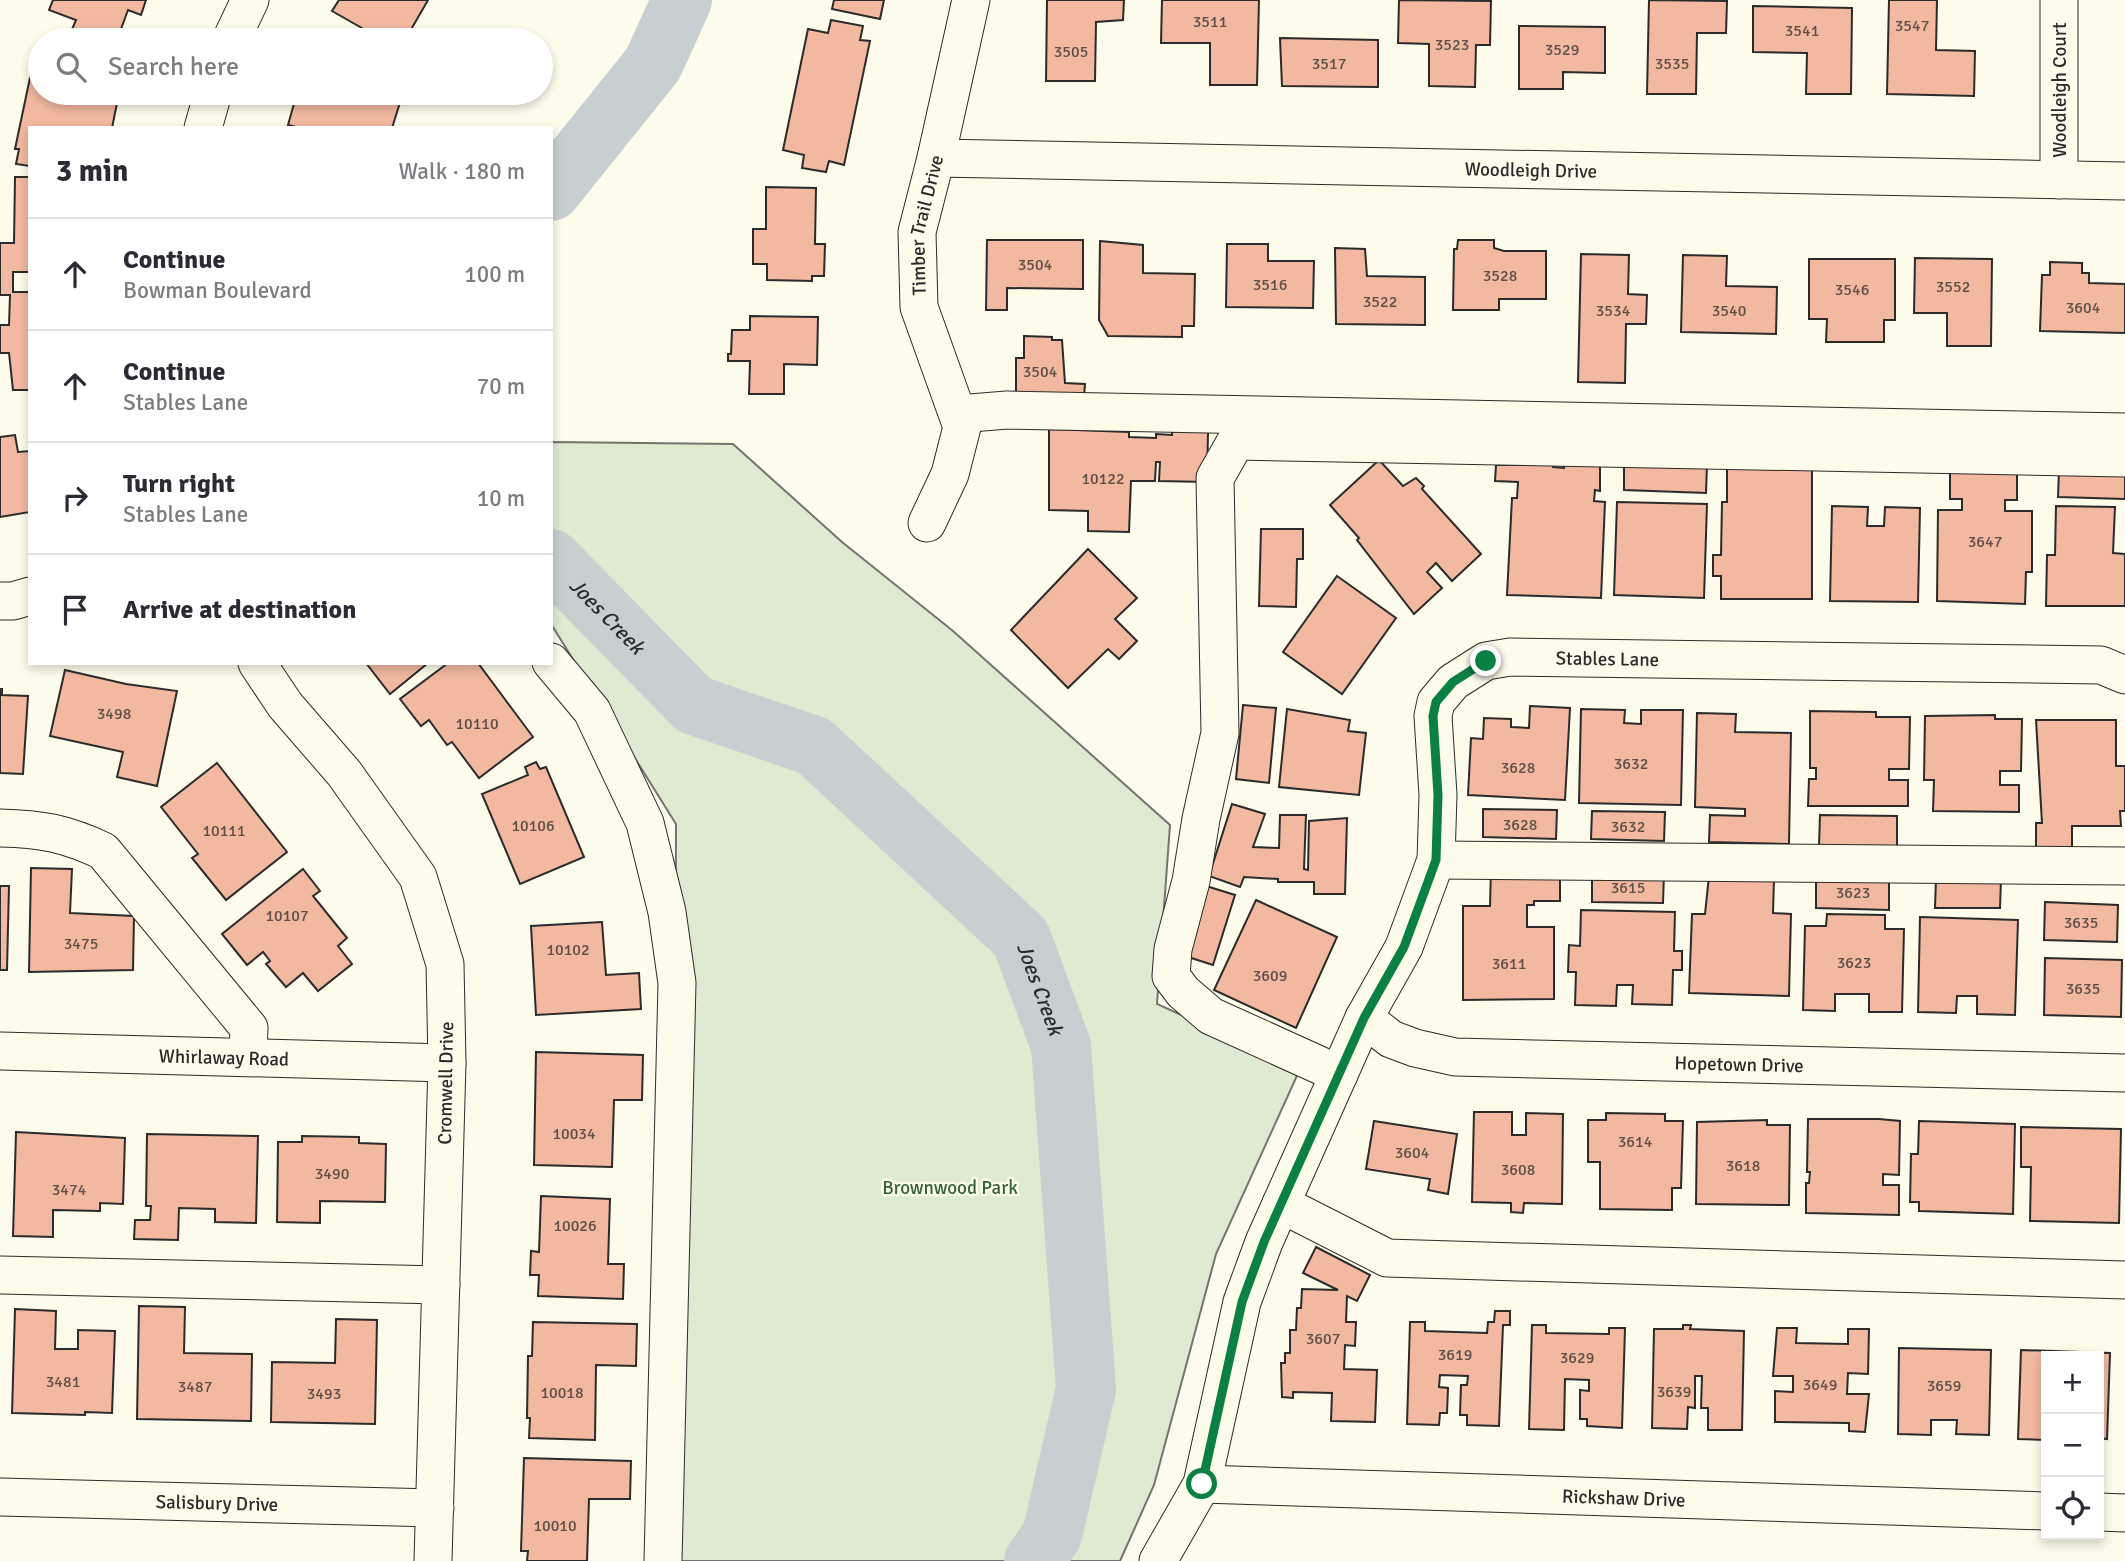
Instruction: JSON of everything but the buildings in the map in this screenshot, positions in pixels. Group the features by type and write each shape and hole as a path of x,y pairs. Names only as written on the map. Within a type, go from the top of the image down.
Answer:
{"street":[{"path":"237,28 250,0"},
{"name":"Timber Trail Drive","path":"927,523 950,474 962,427 919,307 917,232 971,0"},
{"name":"Woodleigh Court","path":"2059,0 2059,180"},
{"path":"204,126 210,105"},
{"name":"Woodleigh Drive","path":"936,158 2125,181"},
{"path":"958,414 1007,410 2125,432"},
{"path":"1339,1074 1211,1016 1183,992 1171,976 1173,949 1191,881 1201,818 1220,733 1215,478 1237,441 2125,458"},
{"path":"0,601 28,597"},
{"name":"Stables Lane","path":"1158,1561 1202,1484 1242,1302 1281,1204 1364,1018 1404,947 1436,860 1438,795 1433,716 1436,702 1453,682 1486,661 1510,657 2101,665 2125,675"},
{"path":"553,664 592,712 645,823 667,912 677,983 663,1561"},
{"name":"Cromwell Drive","path":"258,665 285,705 344,773 418,877 445,964 447,1063 433,1561"},
{"path":"0,828 37,828 76,838 103,850 249,1028 248,1057"},
{"path":"1436,860 2125,866"},
{"name":"Hopetown Drive","path":"1364,1018 1391,1039 1415,1048 1455,1057 2125,1073"},
{"name":"Whirlaway Road","path":"0,1051 447,1063"},
{"path":"1281,1204 1387,1258 2125,1280"},
{"path":"0,1275 441,1285"},
{"name":"Rickshaw Drive","path":"1202,1484 2041,1511"},
{"name":"Salisbury Drive","path":"0,1497 435,1508"},
{"path":"2104,1512 2125,1513"}],"green space":[{"name":"Brownwood Park","path":"553,442 733,444 842,542 953,631 1170,825 1157,1004 1300,1069 1216,1254 1154,1485 1120,1561 674,1561 676,824 553,627"}],"waterway":[{"name":"Joes Creek","path":"553,189 653,64 682,0"},
{"name":"Joes Creek","path":"553,561 694,705 814,746 1021,938 1061,1046 1086,1389 1052,1535 1034,1561"}],"route":[{"path":"1202,1484 1242,1302 1264,1242 1364,1018 1404,947 1436,860 1438,795 1433,716 1436,702 1453,682 1486,661"}]}
